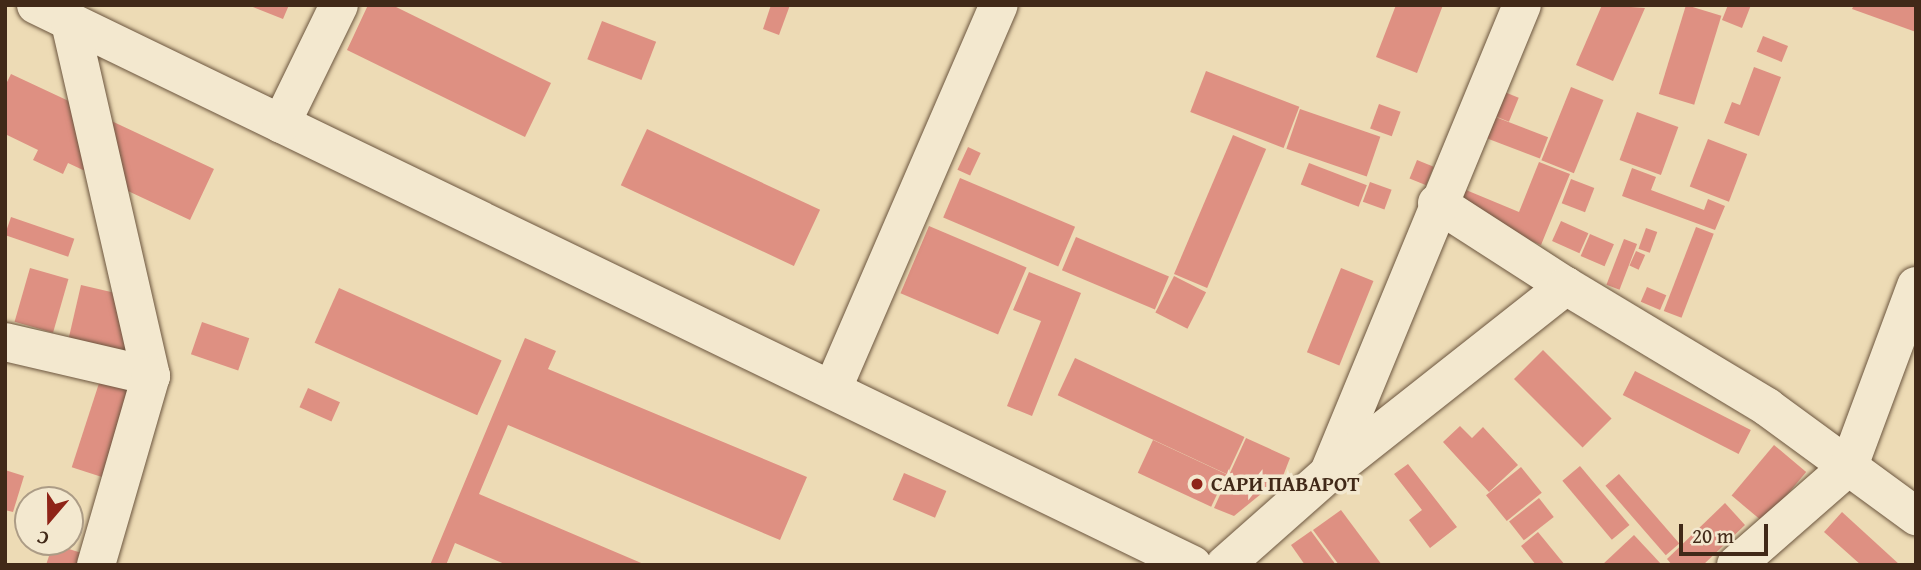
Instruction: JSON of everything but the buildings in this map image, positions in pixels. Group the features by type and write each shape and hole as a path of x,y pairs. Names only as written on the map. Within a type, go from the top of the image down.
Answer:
{"street":[{"path":"36,5 1194,565"},
{"path":"281,124 339,5"},
{"path":"832,388 999,5"},
{"path":"1329,473 1437,203 1522,5"},
{"path":"70,22 152,376 96,565"},
{"path":"1437,203 1566,286 1767,407 1916,516"},
{"path":"1225,565 1329,473 1566,286"},
{"path":"1736,565 1849,467 1916,286"},
{"path":"5,342 152,376"}],"place":[{"name":"САРИ ПАВАРОТ","path":"1197,484"}]}
